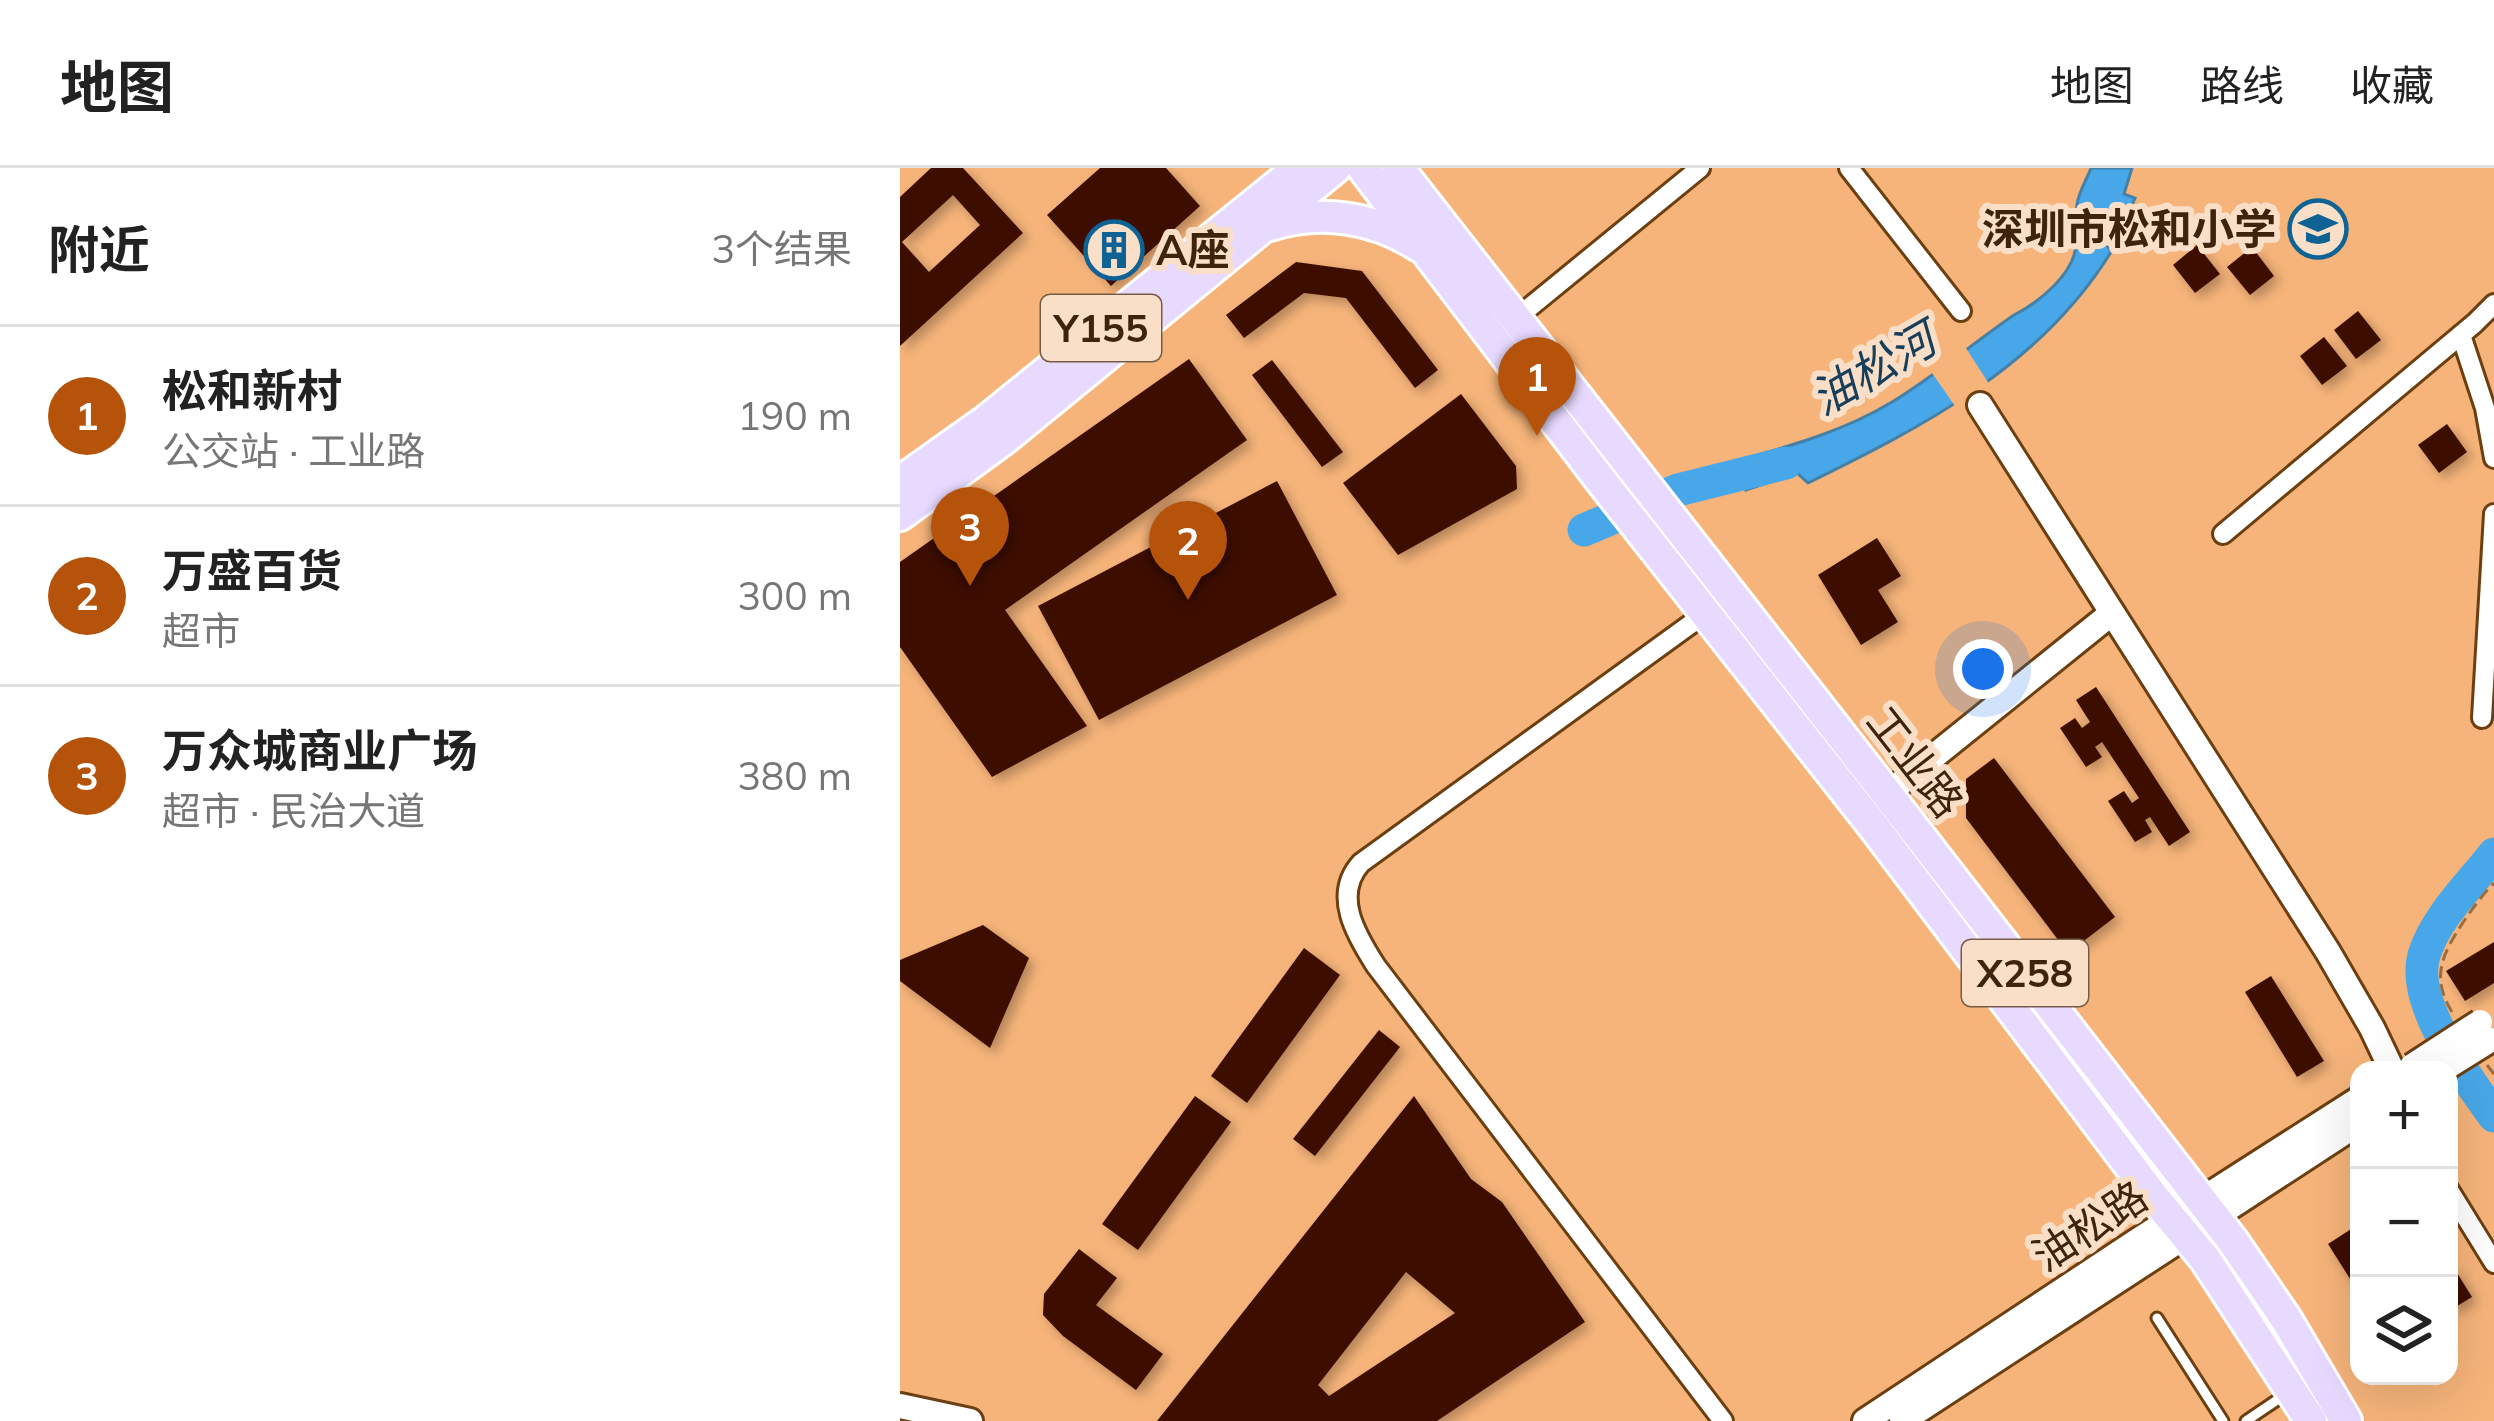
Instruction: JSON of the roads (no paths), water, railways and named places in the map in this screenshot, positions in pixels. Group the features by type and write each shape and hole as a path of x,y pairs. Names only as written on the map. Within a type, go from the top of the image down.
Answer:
{"main road":[{"path":"1277,168 1254,219 1319,216 1366,221 1405,237 1433,258"},
{"name":"Y155","path":"900,515 1004,439 1254,219 1299,168"},
{"name":"Y155","path":"900,482 1254,219 1335,168"},
{"name":"工业路","path":"1363,168 1674,548 1887,794 2207,1208 2286,1318 2346,1421"},
{"name":"工业路","path":"1398,168 1514,320 1615,473"},
{"name":"工业路","path":"1674,548 1706,613 2205,1259 2311,1421"}],"street":[{"path":"1514,320 1700,168"},
{"path":"1849,168 1961,311"},
{"path":"2223,534 2494,304"},
{"path":"2461,335 2486,408 2494,458"},
{"path":"1980,406 2121,607 2372,1028 2397,1061"},
{"path":"2482,718 2494,514"},
{"path":"1887,794 2121,607"},
{"path":"1706,613 1361,863 1350,875 1348,914 1376,966 1723,1421"},
{"path":"2420,1061 2482,1031"},
{"path":"2451,1061 2482,1031"},
{"name":"油松路","path":"1865,1421 2178,1227 2350,1105"},
{"name":"油松路","path":"2207,1208 2350,1129"},
{"path":"2458,1205 2494,1263"},
{"name":"油松路","path":"1902,1421 2178,1227"},
{"path":"900,1406 970,1421"}],"lane":[{"path":"2157,1318 2224,1421"},
{"path":"2246,1421 2292,1390"}],"water":[{"path":"2091,168 2132,168 2124,194 2135,198 2127,216 2117,219 2105,241 2111,252 2050,328 1977,389 1894,439 1808,483 1797,473 1746,490 1743,459 1819,436 1874,412 2054,286 2074,254 2078,200"}],"waterway":[{"name":"油松河","path":"1584,530 1678,490 1786,463"},
{"path":"2494,854 2437,928 2424,955 2422,974 2425,995 2444,1039 2494,1116"}],"place":[{"name":"深圳市松和小学","path":"2318,229"},
{"name":"A座","path":"1114,250"},
{"name":"松和新村","path":"1537,436"},
{"name":"万众城商业广场","path":"970,586"},
{"name":"万盛百货","path":"1188,600"}]}
